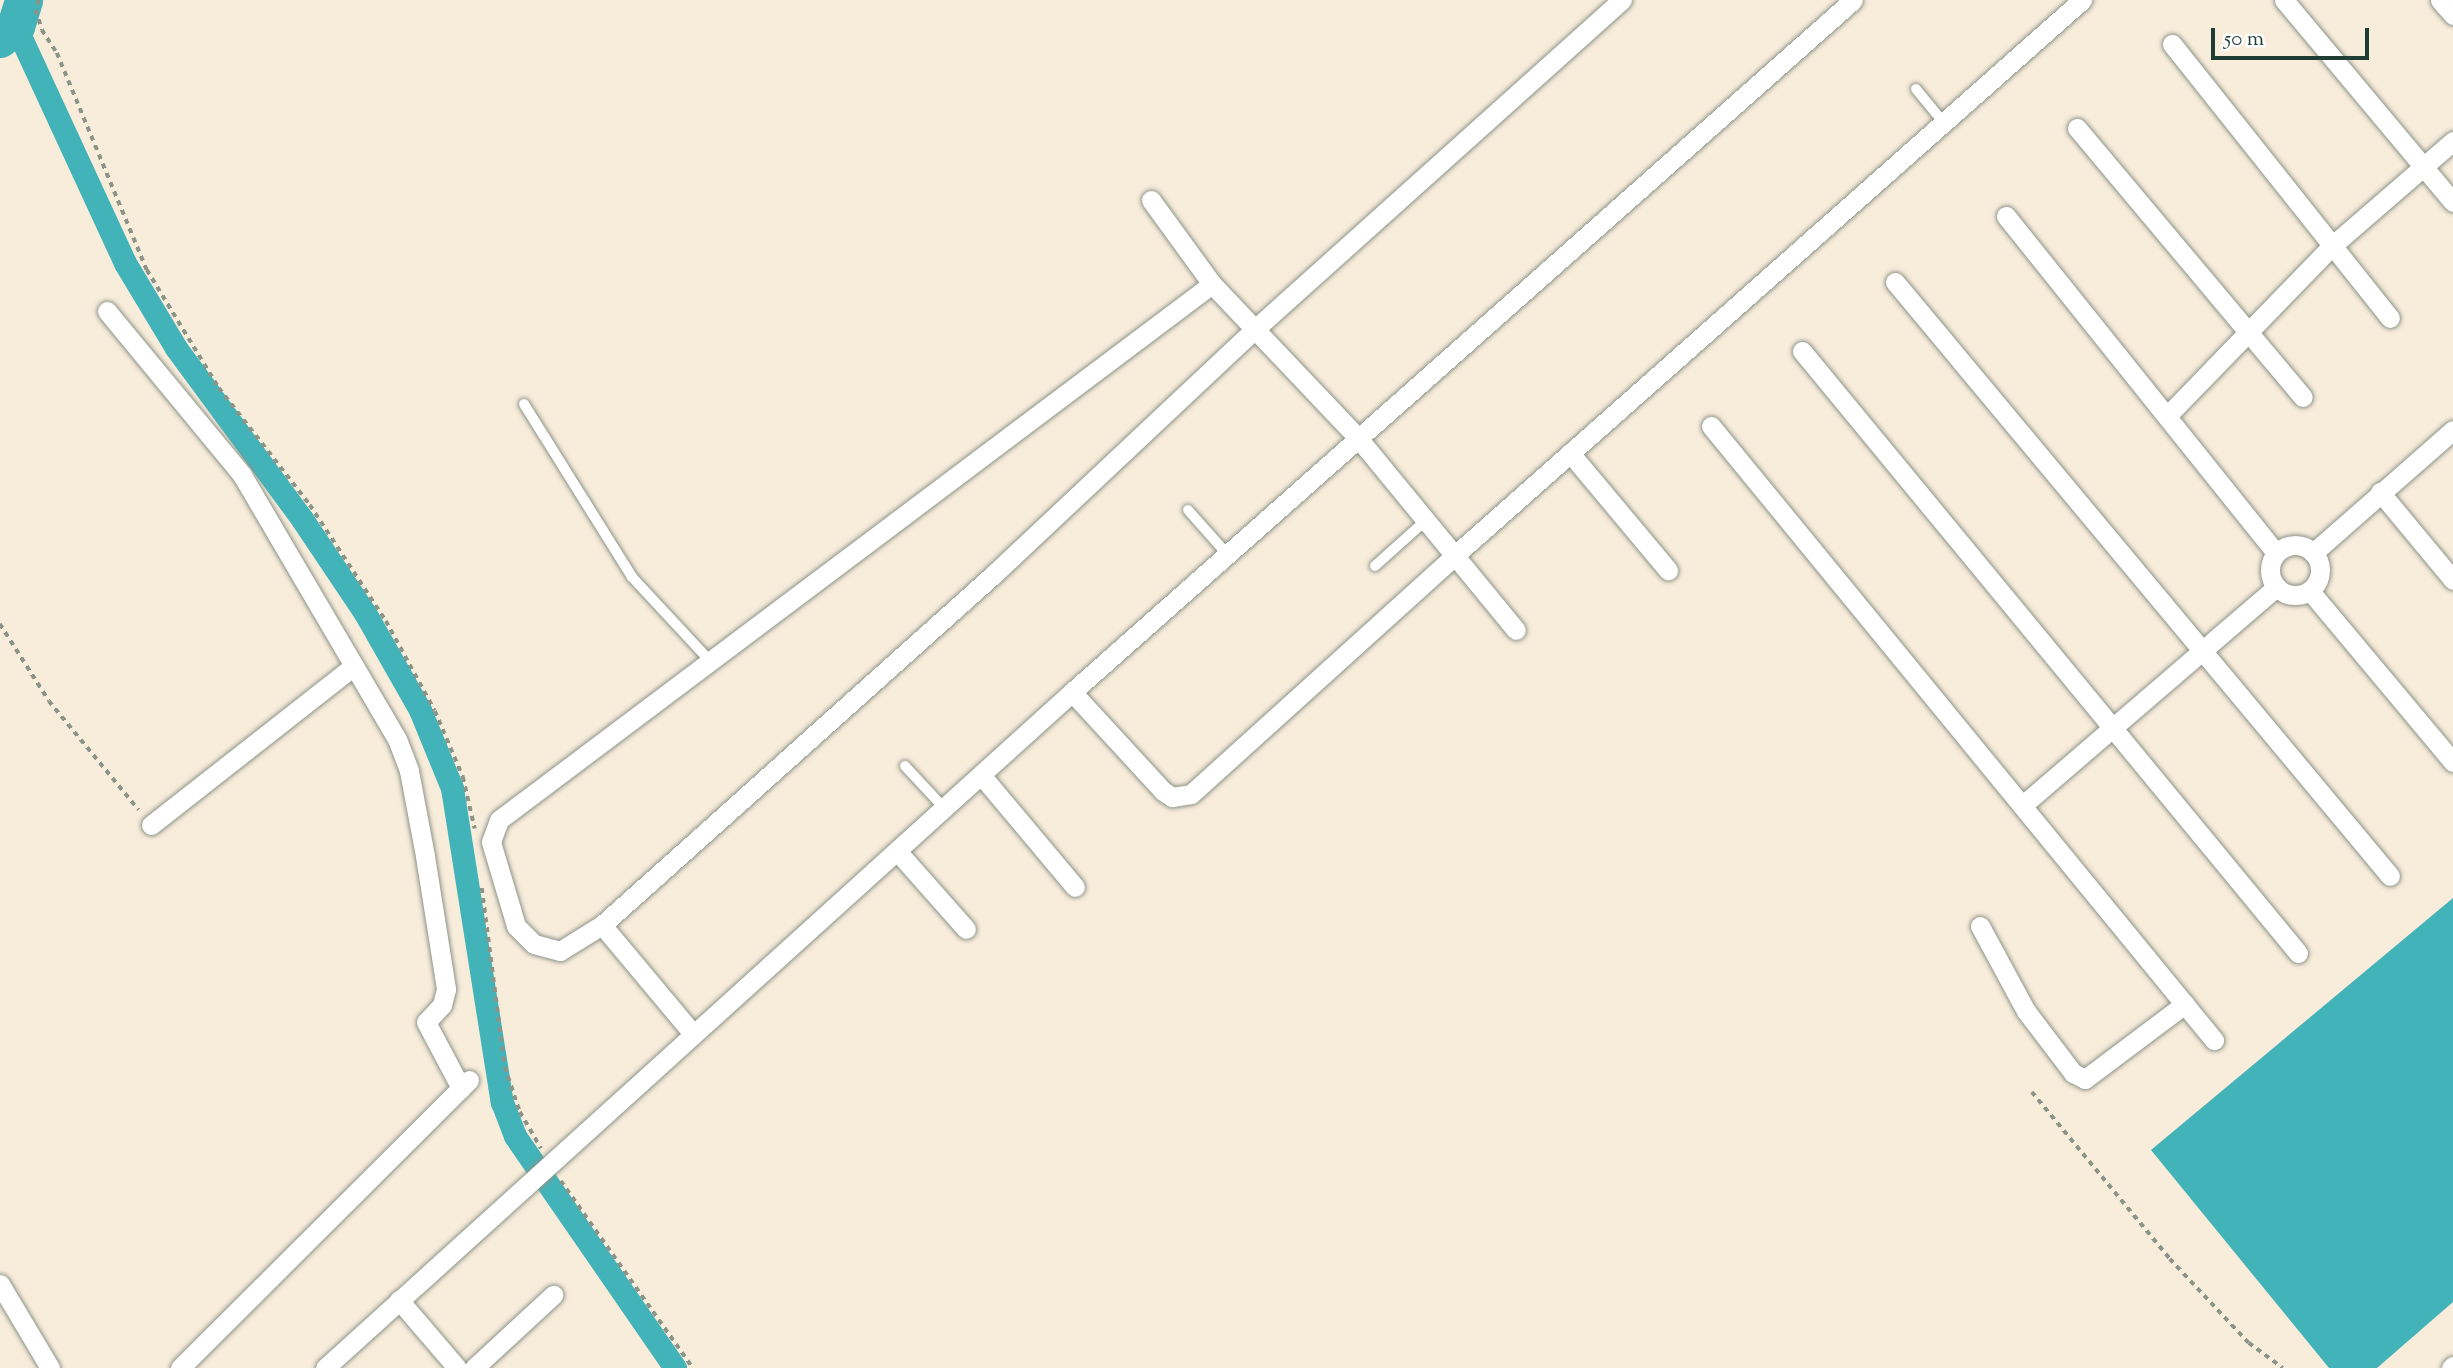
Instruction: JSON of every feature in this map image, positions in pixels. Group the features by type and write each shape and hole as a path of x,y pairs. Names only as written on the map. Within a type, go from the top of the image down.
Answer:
{"street":[{"path":"1212,285 499,820 491,842 516,926 534,944 560,951 602,925 995,575 1255,329 1622,0"},
{"path":"325,1368 1072,692 1853,0"},
{"path":"1072,692 1163,791 1182,798 2082,0"},
{"path":"2284,0 2453,202"},
{"path":"2440,0 2453,15"},
{"path":"2172,44 2390,318"},
{"path":"2077,128 2303,397"},
{"path":"2168,416 2245,331 2333,245 2453,141"},
{"path":"1151,200 1212,285 1359,439 1424,522 1516,630"},
{"path":"2006,216 2276,553"},
{"path":"1895,282 2205,650 2390,876"},
{"path":"107,311 242,475 397,739 409,771 446,989 442,1005 426,1022 465,1084 180,1368"},
{"path":"1802,351 2111,730 2298,953"},
{"path":"1711,426 2024,804 2214,1040"},
{"path":"2313,553 2453,430"},
{"path":"1570,453 1668,570"},
{"path":"2380,492 2453,580"},
{"path":"2291,545 2313,553 2319,577 2310,591 2289,595 2276,587 2270,570 2276,553 2291,545"},
{"path":"2024,804 2276,587"},
{"path":"2310,591 2453,762"},
{"path":"152,825 354,666"},
{"path":"981,775 1075,887"},
{"path":"897,851 966,929"},
{"path":"602,925 694,1034"},
{"path":"1980,926 2025,1011 2073,1073 2085,1079 2185,1004"},
{"path":"0,1284 50,1368"},
{"path":"474,1368 553,1295"},
{"path":"399,1300 457,1368"}],"lane":[{"path":"1916,89 1944,123"},
{"path":"524,404 632,577 710,661"},
{"path":"1188,510 1228,555"},
{"path":"1375,566 1424,522"},
{"path":"905,766 944,808"}],"path":[{"path":"0,624 49,701 152,825"},
{"path":"2032,1092 2170,1259 2249,1343 2283,1368"}],"water":[{"path":"2453,898 2453,1302 2377,1368 2329,1368 2151,1150"}],"waterway":[{"path":"0,39 16,27 24,0"},
{"path":"16,27 125,263 176,348 302,519 365,613 420,710 452,788 502,1102 515,1136 675,1368"}]}
